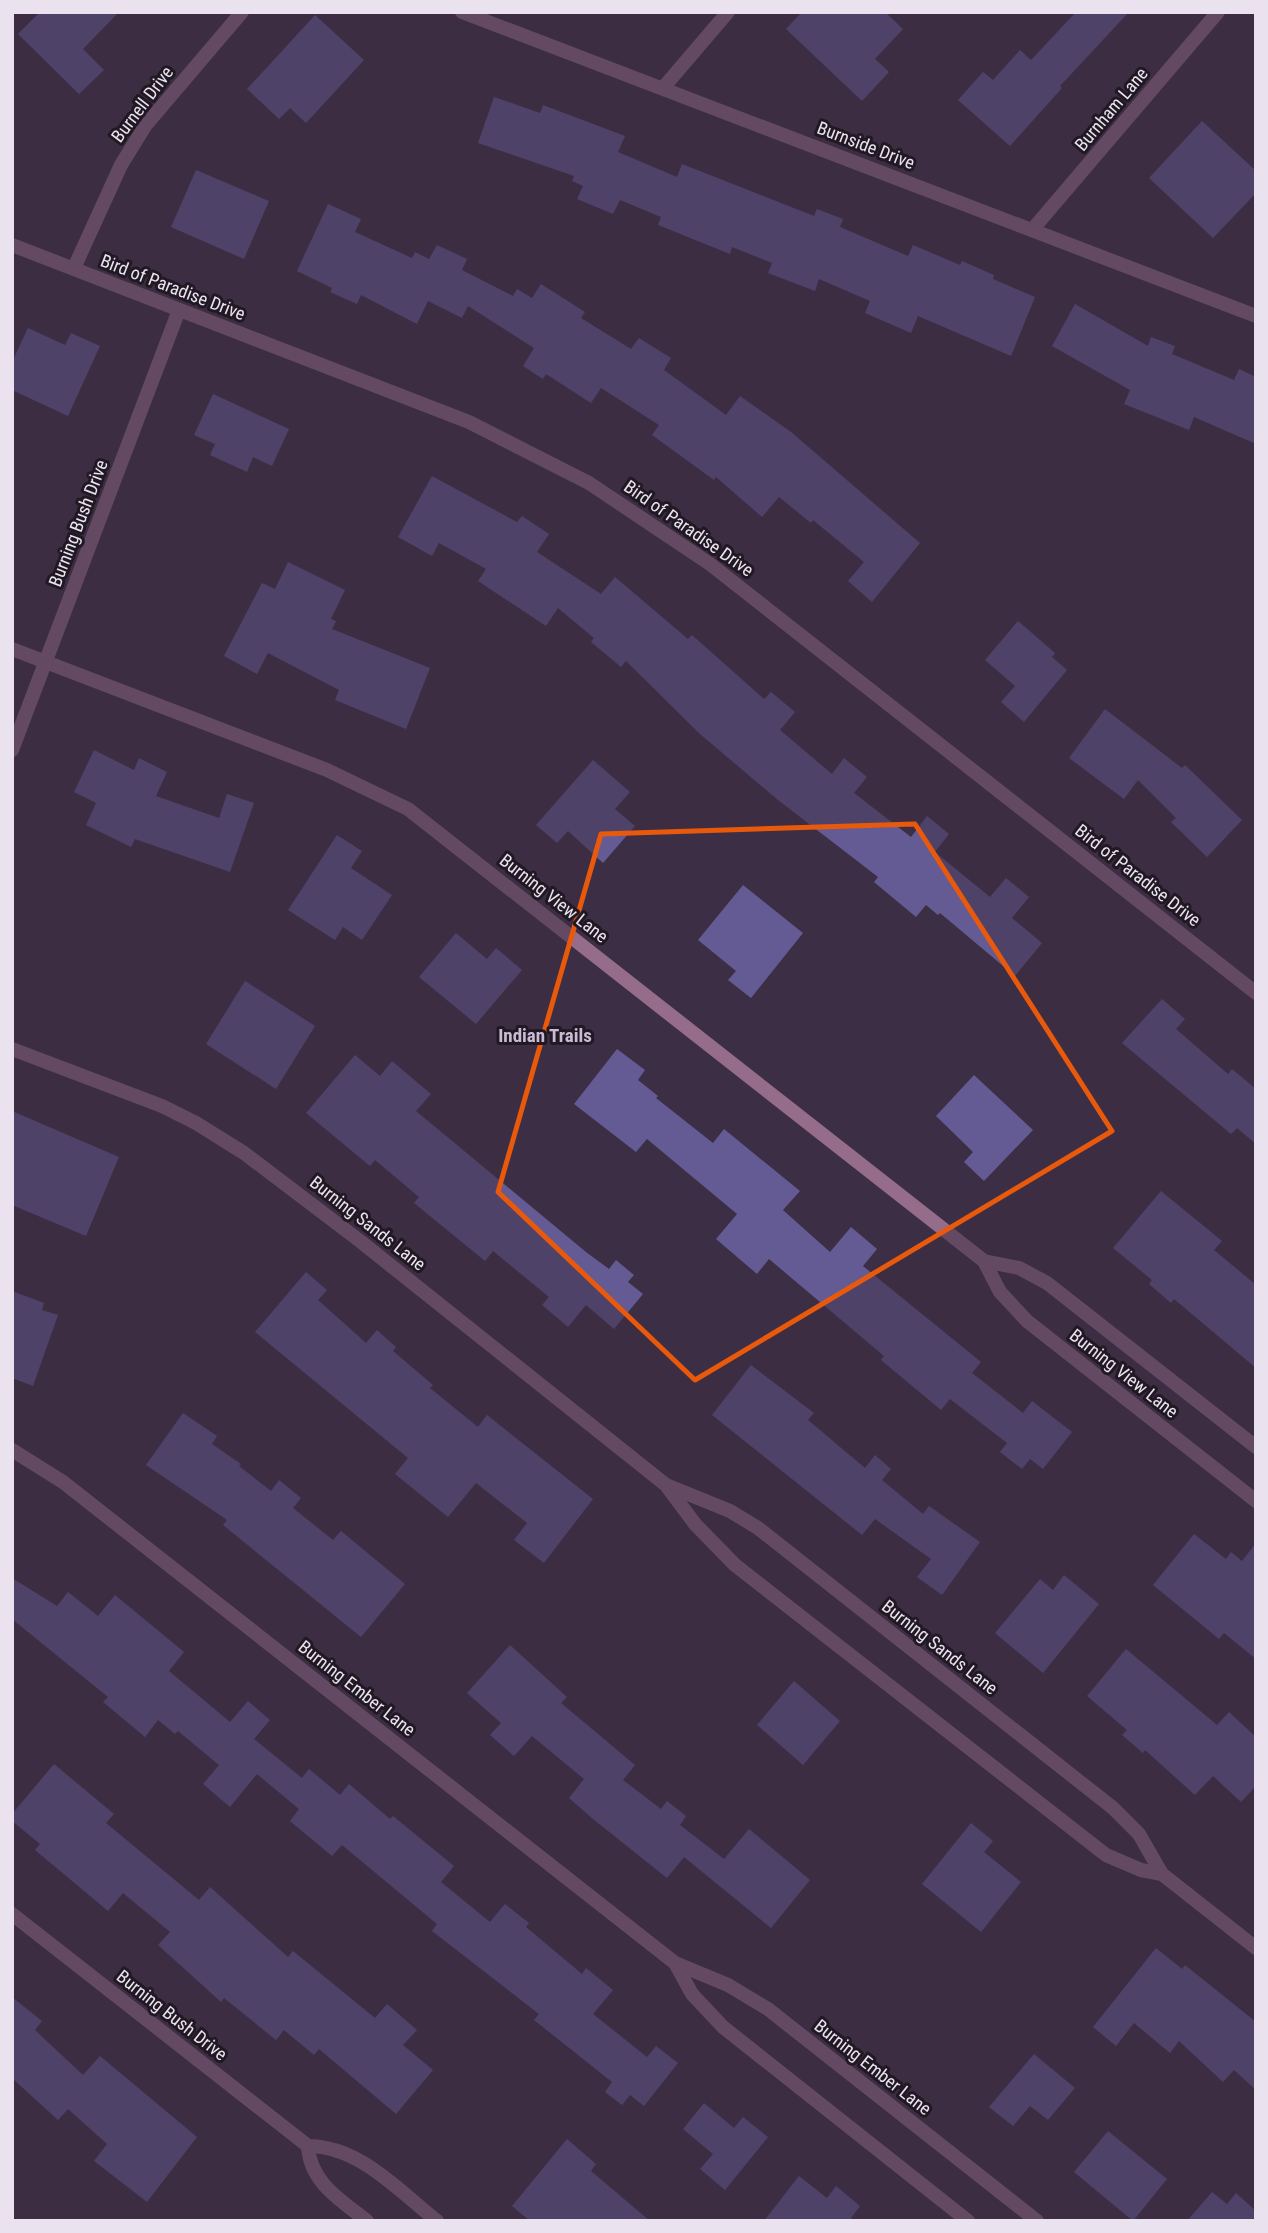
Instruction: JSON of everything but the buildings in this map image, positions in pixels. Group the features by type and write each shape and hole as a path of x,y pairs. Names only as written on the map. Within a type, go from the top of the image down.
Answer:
{"street":[{"name":"Burnell Drive","path":"74,268 121,165 145,126 242,12"},
{"name":"Burnside Drive","path":"462,12 1256,316"},
{"path":"663,88 728,12"},
{"name":"Burnham Lane","path":"1032,230 1218,12"},
{"name":"Bird of Paradise Drive","path":"12,245 469,422 547,459 627,506 759,601 1256,993"},
{"name":"Burning Bush Drive","path":"12,750 179,310"},
{"name":"Burning View Lane","path":"12,649 327,770 408,809 984,1261 1000,1292 1027,1321 1256,1501"},
{"name":"Burning Sands Lane","path":"12,1049 162,1106 196,1123 244,1153 350,1233 666,1485 695,1524 746,1573 1106,1855 1141,1870 1163,1874"},
{"name":"Burning View Lane","path":"984,1261 1018,1268 1047,1283 1256,1447"},
{"name":"Burning Ember Lane","path":"12,1450 63,1482 675,1963 728,1985 768,2009 1037,2221"},
{"name":"Burning Sands Lane","path":"666,1485 730,1511 769,1536 1114,1808 1139,1834 1163,1874 1256,1948"},
{"name":"Burning Bush Drive","path":"12,1914 308,2146 330,2148 358,2159 437,2221"},
{"name":"Burning Ember Lane","path":"675,1963 692,1994 731,2035 968,2221"},
{"path":"308,2146 308,2159 321,2182 367,2221"}],"highlighted area":[{"path":"915,824 1112,1131 695,1380 498,1192 601,834"}],"district":[{"name":"Indian Trails","path":"545,1035"}]}
